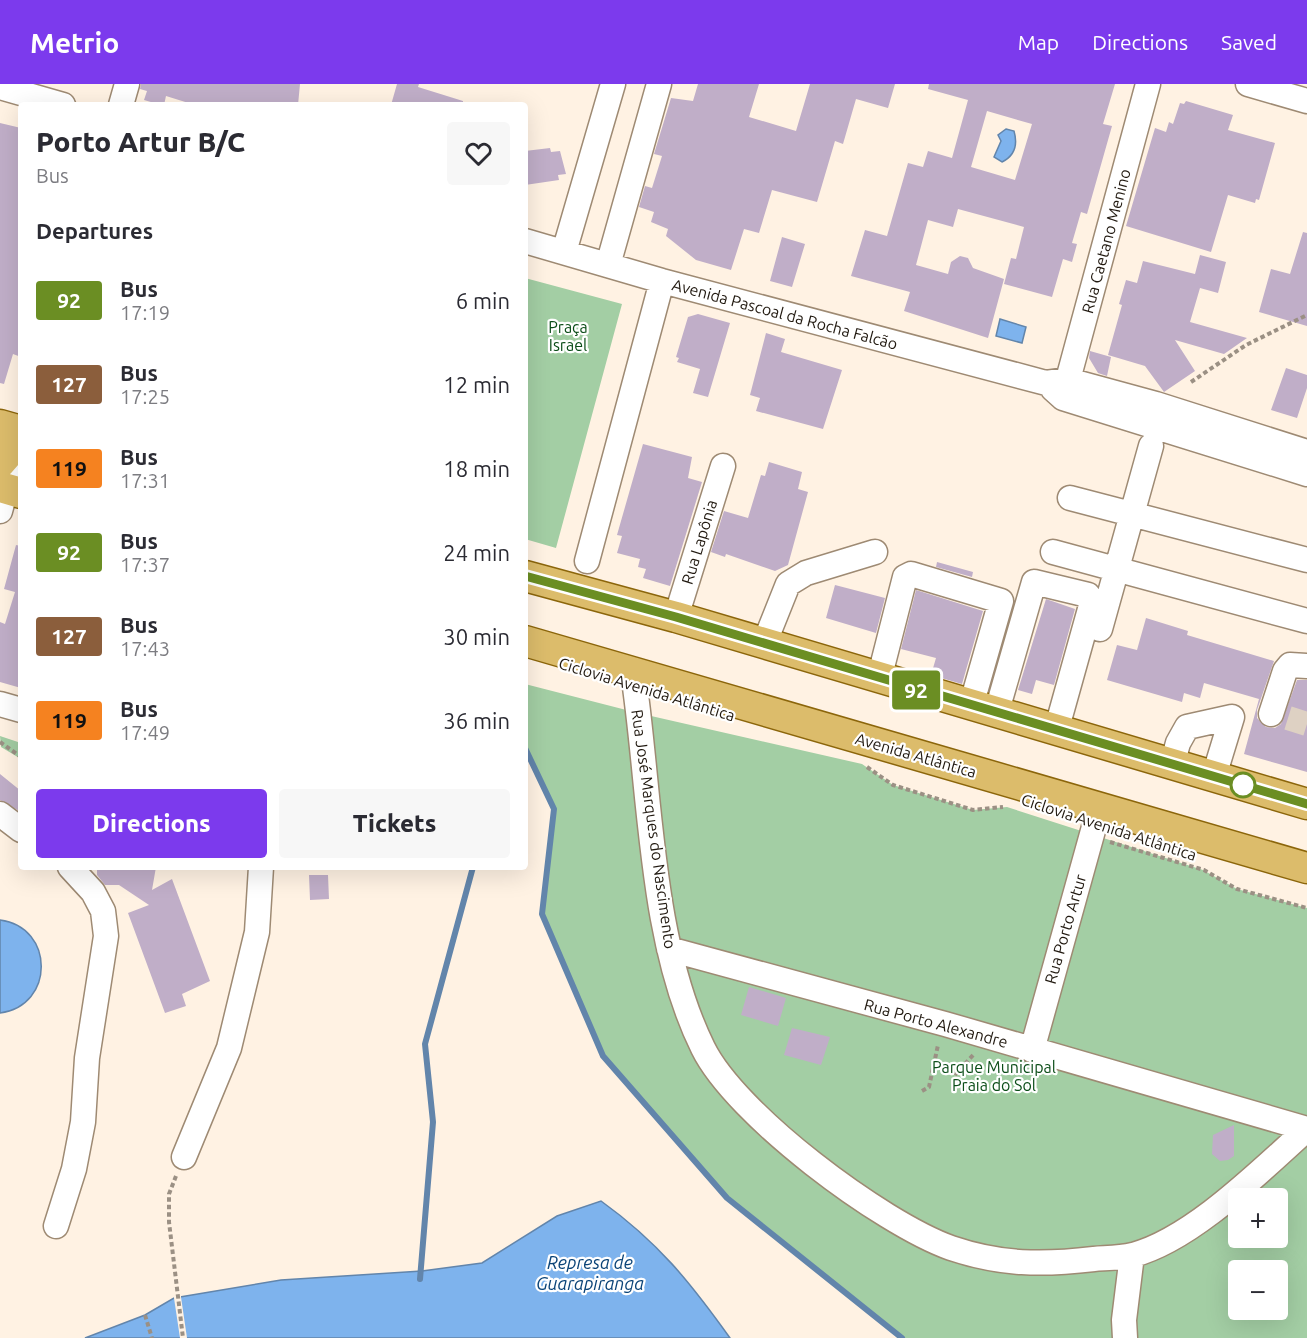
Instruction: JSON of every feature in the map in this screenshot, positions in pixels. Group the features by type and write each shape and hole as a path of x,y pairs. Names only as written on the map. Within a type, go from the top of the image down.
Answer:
{"main road":[{"path":"0,425 18,430"},
{"path":"7,484 13,448 18,437"},
{"path":"528,577 676,617 1307,804"},
{"name":"Avenida Atlântica","path":"528,642 633,673 1095,823 1307,868"}],"street":[{"path":"122,102 127,84"},
{"path":"564,252 613,84"},
{"path":"608,265 659,84"},
{"name":"Rua Caetano Menino","path":"1059,387 1149,84"},
{"path":"1248,84 1307,101"},
{"path":"0,87 52,102"},
{"name":"Avenida Pascoal da Rocha Falcão","path":"528,242 662,281 1059,387 1307,474"},
{"path":"586,561 662,281"},
{"name":"Avenida Pascoal da Rocha Falcão","path":"1059,387 1156,404 1307,452"},
{"path":"1063,733 1116,569 1151,446"},
{"name":"Rua Lapônia","path":"676,617 723,466"},
{"path":"1070,498 1307,560"},
{"path":"764,644 788,584 806,573 875,552"},
{"path":"1053,552 1307,621"},
{"path":"879,679 905,577 911,574 1001,601 984,710"},
{"path":"984,710 1034,582 1088,595 1092,602 1063,733"},
{"path":"1172,765 1178,743 1187,727 1232,717 1280,716 1285,671 1290,665 1307,666"},
{"name":"Rua José Marques do Nascimento","path":"633,673 669,949 682,994 704,1050 736,1094 779,1136 834,1179 897,1221 951,1248 1006,1261 1044,1265 1132,1255 1159,1245 1187,1229 1232,1195 1307,1129"},
{"path":"0,704 18,709"},
{"path":"1214,776 1232,717"},
{"path":"0,814 18,828"},
{"name":"Rua Porto Artur","path":"1032,1050 1095,823"},
{"path":"56,1226 74,1168 82,1122 87,1058 106,936 103,911 93,892 73,870"},
{"path":"184,1157 229,1048 257,932 261,870"},
{"name":"Rua Porto Alexandre","path":"669,949 945,1024 1307,1129"},
{"path":"1121,1332 1132,1255"}],"path":[{"path":"1191,382 1246,345 1307,315"},
{"path":"0,742 18,756"},
{"name":"Ciclovia Avenida Atlântica","path":"862,764 893,785 973,810 1008,807"},
{"name":"Ciclovia Avenida Atlântica","path":"1095,823 1203,870 1237,889 1307,908"},
{"path":"922,1091 929,1087 945,1024"},
{"path":"953,1090 955,1075 986,1036"},
{"path":"183,1338 169,1222 169,1194 184,1157"},
{"path":"145,1315 152,1338"}],"green space":[{"name":"Praça Israel","path":"528,279 622,304 556,548 528,540"},
{"name":"Parque Municipal Praia do Sol","path":"528,685 638,713 862,764 893,785 973,810 1007,807 1203,870 1237,889 1307,908 1307,1338 902,1338 727,1198 603,1056 542,914 554,809 528,754"},
{"path":"0,736 18,742 18,757 1,747"}],"water":[{"path":"1006,129 1014,131 1015,145 1010,157 1002,162 994,157 1001,141 998,135"},
{"path":"1000,319 1026,327 1022,343 996,336"},
{"path":"0,920 18,926 31,936 39,951 41,966 39,982 31,996 18,1007 0,1013"},
{"name":"Represa de Guarapiranga","path":"601,1201 640,1232 672,1264 730,1338 85,1338 145,1315 174,1298 281,1280 422,1271 482,1263 557,1216"}],"pier":[{"path":"181,1294 187,1338 180,1338 173,1295"}],"building":[{"path":"141,84 300,84 298,102 185,102 166,96 165,102 151,102 144,100 147,91 140,89"},
{"path":"397,84 419,84 418,87 463,101 463,102 392,102"},
{"path":"698,84 759,84 749,117 796,131 810,84 895,84 888,108 856,99 843,144 835,141 817,202 772,190 759,233 744,229 731,270 696,260 666,236 668,229 651,222 654,212 639,207 645,186 652,188 662,156 654,154 671,98 693,101"},
{"path":"929,84 1115,84 1103,124 1112,126 1087,214 1081,212 1072,243 1077,244 1072,262 1063,259 1052,297 1004,284 1011,258 1016,259 1024,227 958,209 953,227 928,220 916,265 948,274 951,262 960,256 968,258 973,268 1004,279 988,338 904,311 910,292 851,276 865,230 887,236 908,163 923,167 928,151 952,158 968,100 928,89","holes":["987,111 1032,124 1015,180 971,167"]},
{"path":"1186,101 1233,115 1228,130 1275,143 1259,200 1256,199 1255,203 1228,195 1211,252 1126,226 1155,128 1166,132 1169,122 1173,124 1180,103 1184,104"},
{"path":"0,123 18,127 18,356 13,354 4,384 0,383"},
{"path":"550,148 551,152 560,151 566,174 558,175 559,180 528,185 528,151"},
{"path":"1303,232 1307,233 1307,326 1259,312 1271,269 1290,274"},
{"path":"782,237 805,244 792,287 770,281"},
{"path":"1200,255 1226,262 1218,293 1200,288 1190,322 1247,338 1224,354 1175,340 1195,371 1164,392 1145,366 1108,355 1122,305 1119,304 1126,280 1137,283 1143,261 1195,274"},
{"path":"698,314 730,323 708,397 693,393 700,369 677,362 679,358 676,357 688,317"},
{"path":"766,333 785,339 781,352 842,370 823,429 756,411 760,398 750,395"},
{"path":"1090,351 1111,357 1107,376 1098,373 1089,358"},
{"path":"1286,368 1307,375 1307,388 1297,418 1271,410"},
{"path":"643,444 692,457 688,478 702,482 670,586 643,578 646,569 638,567 640,559 617,553 622,536 617,535"},
{"path":"769,462 802,472 798,489 808,492 788,565 775,571 726,554 725,557 711,552 724,511 748,518 761,475 765,476"},
{"path":"16,545 18,545 18,687 0,682 0,622 5,624 15,592 4,589"},
{"path":"937,562 973,572 972,577 936,567"},
{"path":"835,585 885,598 876,633 826,618"},
{"path":"916,590 983,611 962,684 931,675 936,658 901,649"},
{"path":"1046,599 1075,609 1054,685 1036,680 1032,694 1018,690"},
{"path":"1146,618 1188,631 1187,635 1274,661 1257,710 1257,718 1266,727 1275,728 1281,724 1297,680 1307,680 1307,772 1244,754 1259,699 1204,683 1200,698 1184,693 1182,702 1107,680 1117,645 1137,650"},
{"path":"0,774 18,789 18,810 0,800"},
{"path":"97,870 155,870 152,890 172,879 210,981 182,994 186,1006 165,1013 128,913 149,905 119,885 105,885 97,875"},
{"path":"309,875 328,875 329,899 310,900"},
{"path":"749,987 786,998 778,1026 741,1015"},
{"path":"792,1028 830,1037 821,1065 784,1055"},
{"path":"1234,1125 1234,1156 1220,1161 1212,1154 1213,1135"}],"waterway":[{"path":"528,754 554,809 542,914 603,1056 727,1198 902,1338"},
{"path":"420,1279 433,1122 425,1044 472,870"}],"tunnel":[{"path":"1288,718 1307,724"}],"bus line":[{"name":"92","path":"528,577 676,617 996,714 1307,804"}]}
